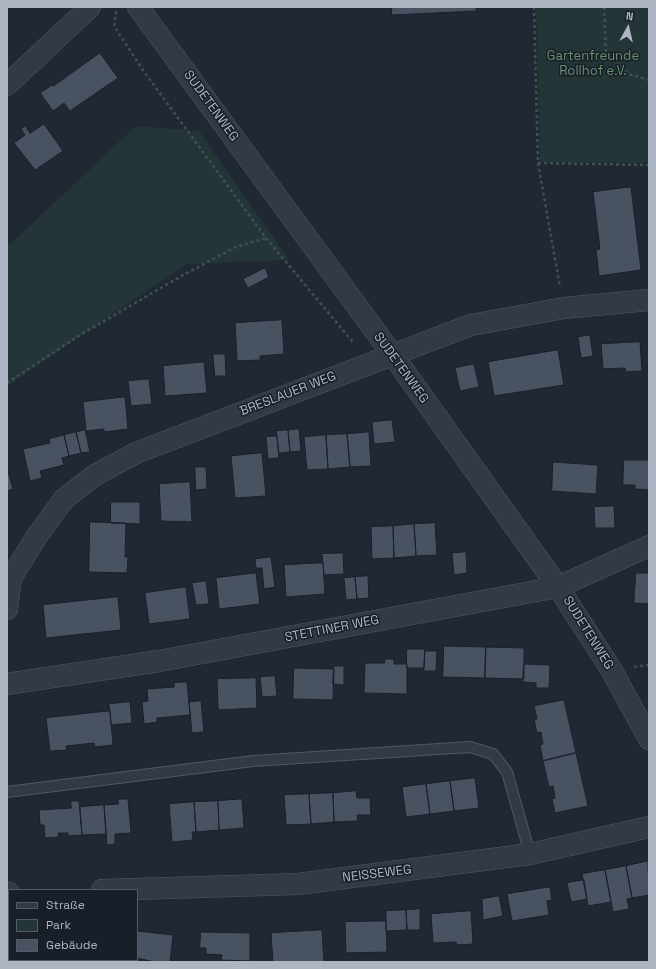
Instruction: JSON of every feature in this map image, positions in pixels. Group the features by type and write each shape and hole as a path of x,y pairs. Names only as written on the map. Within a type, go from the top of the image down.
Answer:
{"street":[{"path":"7,85 90,7"},
{"name":"SUDETENWEG","path":"138,7 392,354 558,587 611,669 649,739"},
{"name":"BRESLAUER WEG","path":"7,609 11,578 37,536 64,499 95,475 136,453 471,325 564,308 649,300"},
{"name":"STETTINER WEG","path":"7,684 159,661 558,587 649,546"},
{"name":"NEISSEWEG","path":"135,889 298,884 530,854 649,827"}],"lane":[{"path":"7,792 253,761 470,747 493,754 507,772 530,854"}],"path":[{"path":"116,7 114,26 145,73 266,238 352,341 359,343"},
{"path":"534,7 538,163 564,308"},
{"path":"604,7 606,53 628,74 649,80"},
{"path":"538,163 649,165"},
{"path":"7,383 80,335 185,274 236,247 266,238"}],"green space":[{"name":"Gartenfreunde Rollhof e.V.","path":"536,7 649,7 649,163 540,162"},
{"path":"136,126 199,131 289,260 187,264 7,386 7,247"}],"building":[{"path":"392,7 476,7 476,11 392,15"},
{"path":"100,53 118,78 70,111 64,103 53,111 40,93 52,85 53,86"},
{"path":"44,124 63,151 35,170 14,143 25,135 21,129 25,126 30,133"},
{"path":"631,187 641,270 599,276 596,250 600,249 593,192"},
{"path":"265,268 269,277 248,288 243,279"},
{"path":"282,320 284,354 260,356 260,360 237,361 235,323"},
{"path":"590,335 593,356 581,358 578,337"},
{"path":"640,342 642,371 626,372 625,368 603,369 601,344"},
{"path":"558,350 564,385 494,396 488,362"},
{"path":"213,354 225,354 226,376 215,376"},
{"path":"204,362 207,393 165,396 163,366"},
{"path":"474,364 479,387 460,391 455,368"},
{"path":"149,379 152,404 131,406 128,381"},
{"path":"125,397 128,429 104,432 104,429 86,431 83,402"},
{"path":"392,420 395,442 374,444 372,422"},
{"path":"299,429 301,451 290,452 288,430"},
{"path":"85,430 90,452 81,453 76,432"},
{"path":"288,430 290,452 279,453 276,431"},
{"path":"76,432 81,453 69,456 64,435"},
{"path":"369,432 371,466 350,467 347,434"},
{"path":"347,434 350,467 328,469 326,435"},
{"path":"64,435 69,456 62,458 64,465 40,471 42,478 30,481 23,449 50,443 49,439"},
{"path":"326,435 328,469 307,470 304,437"},
{"path":"277,436 279,458 268,459 266,437"},
{"path":"262,453 266,496 235,498 231,456"},
{"path":"624,460 649,460 649,490 635,489 635,485 623,485"},
{"path":"553,462 598,465 596,494 552,491"},
{"path":"195,467 206,467 207,489 196,490"},
{"path":"7,468 13,489 7,491"},
{"path":"190,482 192,522 161,521 159,484"},
{"path":"111,502 140,502 140,524 111,523"},
{"path":"614,506 615,528 595,528 594,507"},
{"path":"90,522 126,523 125,557 128,557 127,573 89,572"},
{"path":"435,523 437,555 416,556 414,524"},
{"path":"414,524 416,556 394,558 393,526"},
{"path":"393,526 394,558 372,559 371,527"},
{"path":"466,552 467,573 454,575 452,553"},
{"path":"343,553 344,574 324,575 322,554"},
{"path":"271,557 275,587 264,589 262,568 256,568 255,559"},
{"path":"323,563 325,594 286,597 284,565"},
{"path":"256,573 260,604 219,609 216,578"},
{"path":"636,573 649,573 649,604 634,603"},
{"path":"368,576 369,598 357,599 355,577"},
{"path":"355,577 357,599 346,600 344,578"},
{"path":"206,581 209,604 196,605 192,583"},
{"path":"186,587 190,619 149,624 145,593"},
{"path":"118,597 121,630 46,638 43,605"},
{"path":"444,646 486,647 485,678 443,677"},
{"path":"486,647 524,648 524,679 485,678"},
{"path":"407,649 425,649 424,668 407,668"},
{"path":"425,651 437,651 436,671 424,671"},
{"path":"385,659 394,659 394,664 407,664 407,694 364,693 365,663 384,663"},
{"path":"524,664 550,665 549,688 536,688 536,683 523,682"},
{"path":"334,666 344,666 344,685 333,684"},
{"path":"294,668 334,669 333,700 293,699"},
{"path":"275,676 277,696 262,697 260,677"},
{"path":"256,678 257,708 218,710 217,679"},
{"path":"187,682 190,715 157,718 157,722 144,724 142,702 148,701 147,689 174,687 174,683"},
{"path":"564,700 576,753 543,761 540,745 543,744 541,732 537,733 534,719 537,719 534,706"},
{"path":"201,701 204,732 192,733 189,702"},
{"path":"130,702 132,723 111,725 109,704"},
{"path":"110,711 113,745 95,747 94,743 66,746 67,750 50,751 46,718"},
{"path":"576,753 588,806 555,813 552,799 555,798 553,786 549,787 543,761"},
{"path":"475,778 479,808 454,811 450,781"},
{"path":"450,781 454,811 430,814 426,784"},
{"path":"426,784 430,814 406,817 402,787"},
{"path":"356,791 357,798 370,798 371,815 357,815 358,821 334,822 333,793"},
{"path":"333,793 334,822 311,824 309,794"},
{"path":"309,794 311,824 286,825 284,795"},
{"path":"118,799 128,799 131,833 115,834 115,844 107,845 104,805 118,804"},
{"path":"242,799 244,828 219,830 218,801"},
{"path":"71,801 79,801 82,835 68,836 68,833 58,833 59,837 45,838 44,825 40,825 39,810 71,808"},
{"path":"218,801 219,830 196,832 194,802"},
{"path":"194,802 196,832 192,832 193,840 172,842 169,804"},
{"path":"104,805 106,834 82,835 80,807"},
{"path":"648,861 649,895 632,898 626,866"},
{"path":"626,866 632,898 627,899 629,909 613,912 605,870"},
{"path":"605,870 611,902 588,906 582,874"},
{"path":"584,880 587,899 571,902 567,883"},
{"path":"550,887 552,900 547,901 549,915 512,921 507,894"},
{"path":"499,896 503,916 483,920 482,899"},
{"path":"420,909 420,930 407,930 406,910"},
{"path":"406,910 407,930 386,931 386,911"},
{"path":"471,911 473,944 457,945 456,942 433,943 431,914"},
{"path":"386,921 387,952 346,953 345,922"},
{"path":"322,930 324,962 273,962 271,933"},
{"path":"138,931 173,935 170,962 155,962 138,958"},
{"path":"201,932 250,933 250,961 221,960 222,955 206,954 206,948 200,948"},
{"path":"53,961 86,961 85,962"}]}
